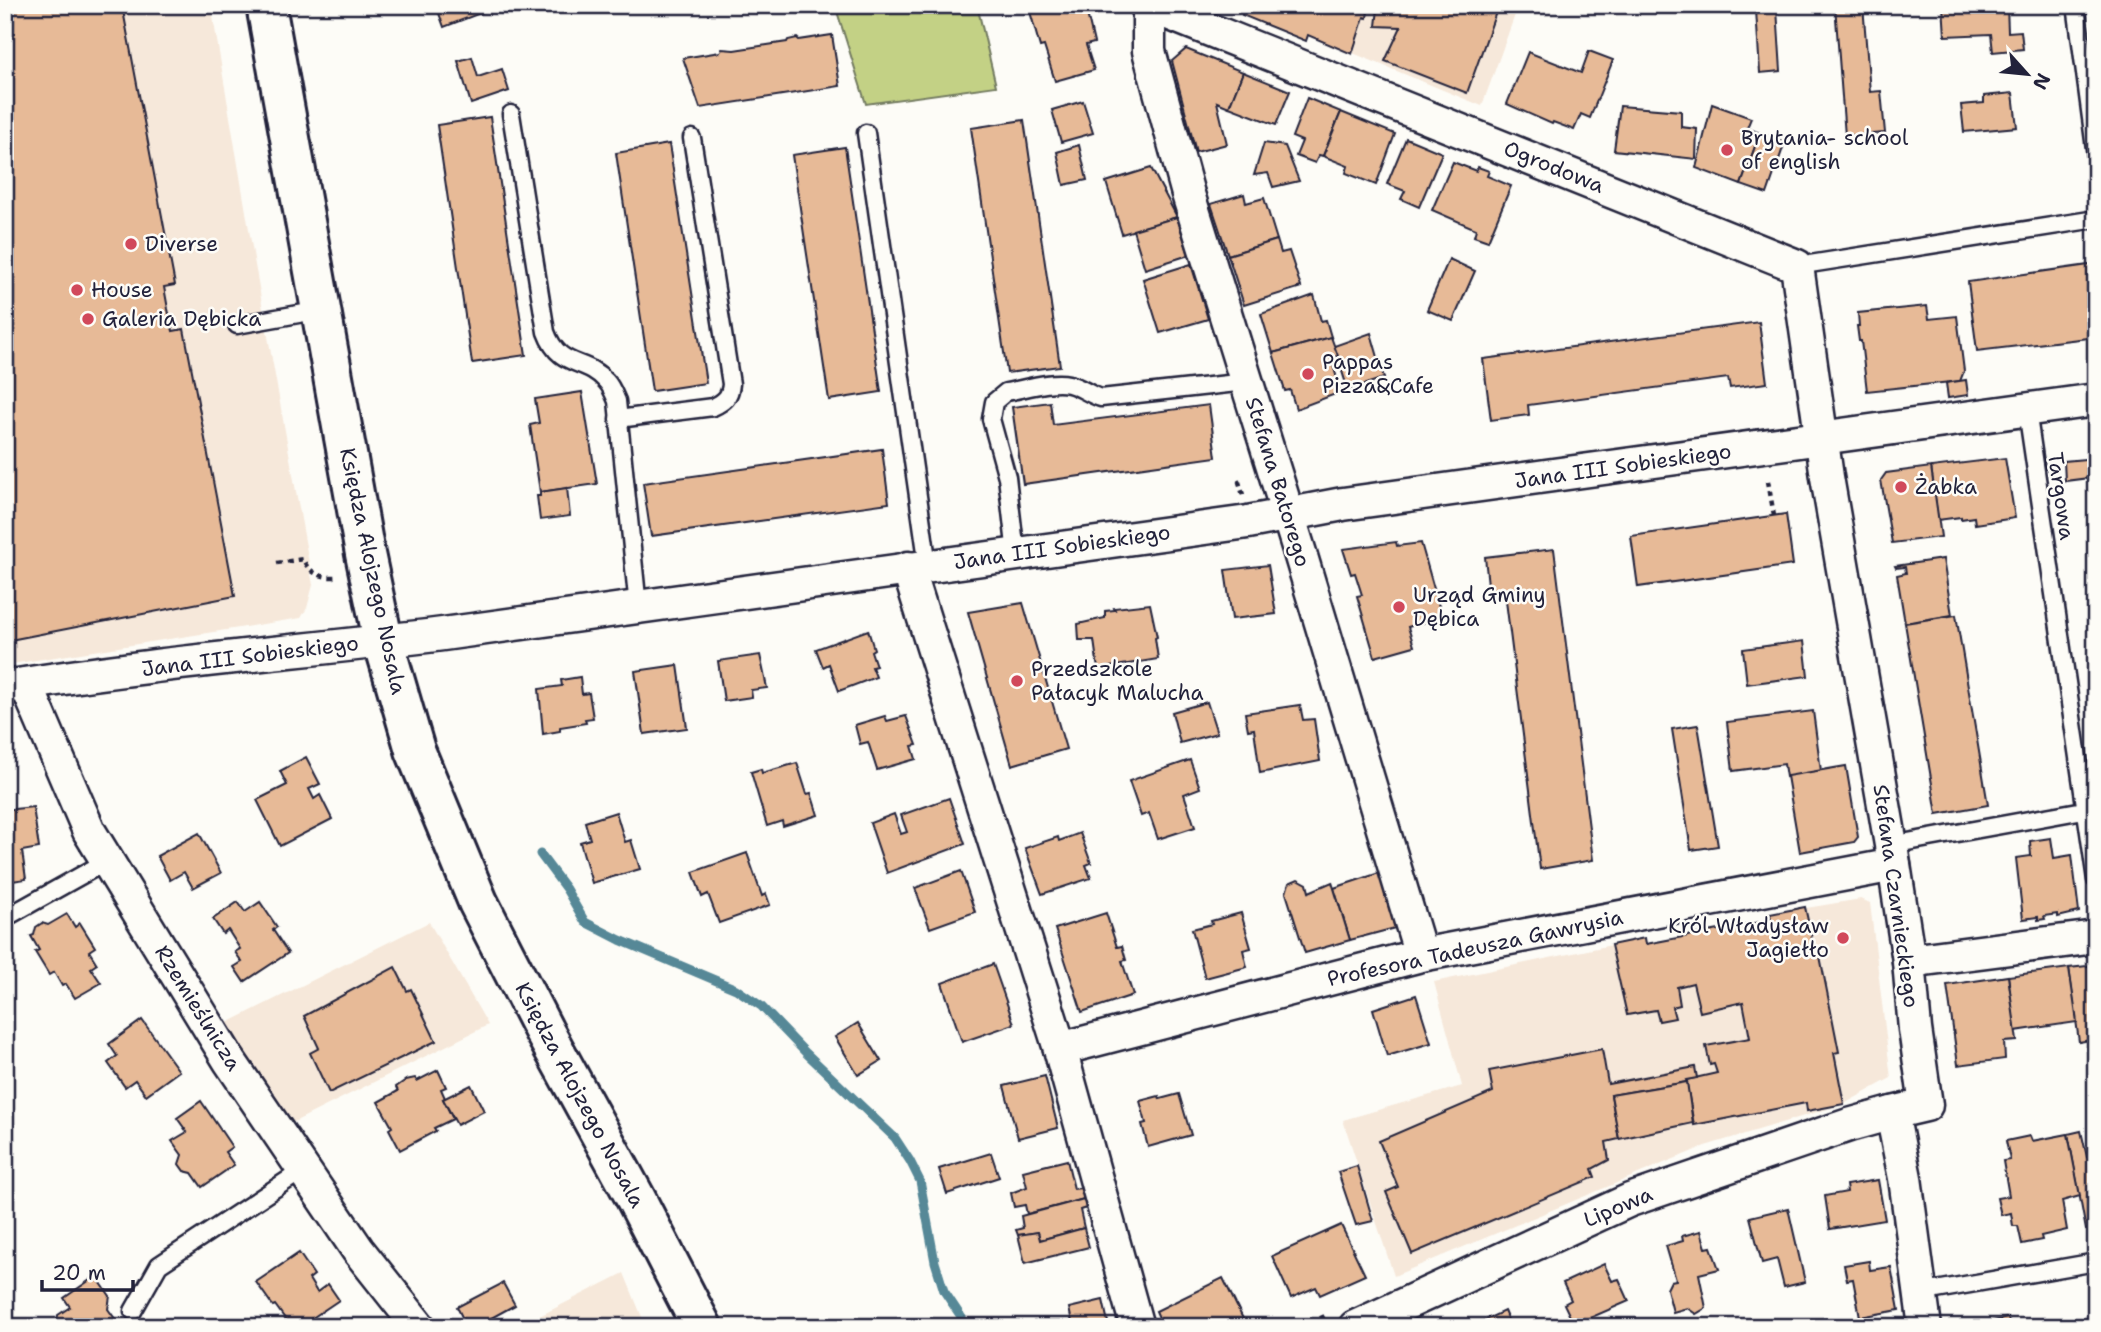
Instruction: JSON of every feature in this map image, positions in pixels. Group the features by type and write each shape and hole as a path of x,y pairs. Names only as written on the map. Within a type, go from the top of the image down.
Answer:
{"street":[{"name":"Księdza Alojzego Nosala","path":"266,5 383,640 415,750 478,902 702,1327"},
{"name":"Ogrodowa","path":"1148,6 1544,162 1797,266"},
{"name":"Stefana Batorego","path":"1148,6 1149,51 1188,194 1421,955"},
{"path":"1797,266 1821,439"},
{"name":"Jana III Sobieskiego","path":"16,685 638,607 1288,515 1343,504 2096,400"},
{"name":"Stefana Czarnieckiego","path":"1821,439 1893,855 1926,1105 1892,1113"},
{"path":"918,567 1060,1049 1137,1327"},
{"name":"Rzemieślnicza","path":"16,685 89,831 229,1060 358,1250 419,1327"},
{"name":"Profesora Tadeusza Gawrysia","path":"1060,1049 1421,955 1893,855"},
{"path":"1909,961 2096,937"},
{"path":"1892,1113 1905,1178 1925,1327"},
{"name":"Lipowa","path":"1346,1318 1630,1200 1849,1125 1892,1113"}],"lane":[{"path":"2076,5 2096,156"},
{"path":"511,114 546,332 557,353 597,373 606,381 617,401 638,607"},
{"path":"866,132 918,567"},
{"path":"618,419 713,407 726,399 730,392 731,384 692,138"},
{"path":"1797,266 2096,219"},
{"path":"237,325 321,310"},
{"path":"1016,554 1007,477 991,419 993,402 1000,396 1006,392 1063,383 1101,398 1246,382"},
{"name":"Targowa","path":"2027,410 2088,765 2084,810 2096,880"},
{"path":"1893,855 2084,810"},
{"path":"5,919 107,860"},
{"path":"133,1311 159,1265 303,1170"},
{"path":"1919,1293 2096,1262"}],"path":[{"path":"1768,481 1774,516"},
{"path":"277,563 303,559 307,569 330,578"},
{"path":"1302,1327 1346,1318"}],"shaded area":[{"name":"Galeria Dębicka","path":"5,5 211,5 313,585 307,608 301,618 5,665"},
{"path":"1231,5 1515,5 1516,12 1482,106 1309,35 1306,41 1242,15 1243,10"},
{"path":"1861,899 1870,903 1891,1078 1844,1104 1705,1146 1394,1276 1343,1120 1462,1086 1434,982 1645,938 1646,944 1771,920 1770,914"},
{"path":"429,922 488,1025 284,1127 217,1028"},
{"path":"624,1273 646,1327 518,1327"}],"green space":[{"path":"835,5 977,5 996,86 866,104"}],"building":[{"name":"Galeria Dębicka","path":"5,5 122,5 175,285 164,287 168,309 173,331 184,329 235,596 5,641"},
{"path":"436,5 495,5 496,7 444,27"},
{"path":"1037,5 1085,5 1094,43 1086,45 1094,70 1055,81 1044,46 1040,47 1029,8"},
{"path":"1231,5 1369,5 1367,18 1364,17 1352,54 1308,35 1306,41 1242,15 1243,10"},
{"path":"1411,5 1496,5 1496,12 1467,93 1385,61 1401,27 1376,26 1378,9 1411,9"},
{"path":"1835,5 1863,5 1870,92 1881,91 1885,133 1845,136"},
{"path":"1943,5 2007,5 2008,32 2021,31 2023,49 1993,52 1991,34 1945,36"},
{"path":"1777,9 1781,71 1760,73 1756,10"},
{"path":"832,35 840,86 700,108 683,58 720,52 722,49 734,50 797,38 799,40"},
{"path":"1186,49 1243,72 1229,107 1217,102 1227,144 1196,152 1172,61"},
{"path":"1589,51 1613,60 1590,118 1581,114 1574,130 1553,122 1552,124 1507,104 1528,52 1581,73"},
{"path":"472,57 478,77 502,69 509,91 471,104 458,61"},
{"path":"1243,72 1290,91 1276,125 1229,107"},
{"path":"2013,93 2017,127 1964,132 1961,105 1984,103 1984,96"},
{"path":"1307,98 1341,112 1323,156 1319,155 1315,163 1296,156 1302,141 1292,137"},
{"path":"1083,101 1093,133 1061,142 1052,110"},
{"name":"Brytania- school of english","path":"1712,104 1751,118 1747,128 1760,133 1741,185 1696,168"},
{"path":"1620,106 1681,111 1681,127 1697,129 1696,159 1614,150"},
{"path":"1341,112 1395,134 1376,185 1346,173 1348,166 1323,156"},
{"path":"490,117 526,355 472,363 437,125"},
{"path":"1024,120 1060,366 1007,373 971,128"},
{"path":"1760,133 1785,142 1767,194 1741,185"},
{"path":"1406,138 1442,153 1419,207 1401,199 1405,191 1387,184"},
{"path":"1264,143 1285,146 1299,181 1273,187 1268,173 1254,175"},
{"path":"669,144 706,383 652,391 616,153"},
{"path":"1079,145 1087,180 1064,185 1057,152"},
{"path":"845,147 881,392 829,400 792,155"},
{"path":"1453,162 1476,171 1478,167 1489,171 1487,176 1511,186 1488,241 1474,236 1476,229 1432,210"},
{"path":"1151,168 1177,217 1122,234 1106,182"},
{"path":"1244,194 1246,203 1264,198 1277,240 1228,255 1211,204"},
{"path":"1177,217 1189,255 1145,269 1133,230"},
{"path":"1277,240 1281,253 1289,251 1301,287 1244,305 1228,255"},
{"path":"1449,259 1475,271 1453,321 1427,310"},
{"path":"1191,264 1208,319 1160,333 1143,279"},
{"path":"2096,264 2096,337 1977,351 1968,282"},
{"path":"1314,295 1321,321 1326,320 1331,337 1273,353 1261,314"},
{"path":"1927,306 1929,319 1957,316 1964,371 1960,381 1867,391 1857,326 1858,313"},
{"path":"1759,322 1767,383 1730,388 1728,378 1528,405 1529,415 1491,420 1483,359"},
{"path":"1371,333 1384,378 1348,390 1334,346"},
{"name":"Pappas Pizza&Cafe","path":"1331,337 1338,356 1331,358 1341,392 1296,409 1290,390 1285,391 1273,353"},
{"path":"1966,380 1968,395 1948,398 1946,383"},
{"path":"582,392 597,484 540,492 530,425 539,423 535,399"},
{"path":"1050,402 1053,425 1209,405 1216,457 1023,484 1012,407"},
{"path":"882,449 889,503 651,536 643,483"},
{"path":"2005,458 2015,518 1975,524 1974,517 1938,520 1931,467"},
{"path":"2096,458 2096,477 2065,481 2064,461"},
{"path":"1931,467 1941,537 1892,543 1881,480 1886,473"},
{"path":"567,488 570,516 540,520 537,496 540,496 540,492"},
{"path":"1786,514 1793,565 1638,587 1631,536"},
{"name":"Urząd Gminy Dębica","path":"1396,542 1397,546 1421,543 1442,617 1408,627 1414,646 1375,657 1357,596 1362,595 1355,573 1351,574 1343,549"},
{"path":"1554,549 1593,860 1540,869 1505,593 1489,594 1485,557"},
{"path":"1943,559 1952,615 1905,623 1897,575 1906,573 1905,567 1895,566"},
{"path":"1268,565 1276,614 1232,619 1225,570"},
{"name":"Przedszkole Pałacyk Malucha","path":"1023,603 1066,749 1012,765 968,612"},
{"path":"1150,604 1157,637 1158,659 1098,669 1094,640 1079,640 1078,624 1105,618 1105,611 1115,610 1114,608"},
{"path":"1956,615 1988,805 1937,814 1905,623"},
{"path":"2096,627 2096,646 2093,647 2089,628"},
{"path":"868,630 874,649 871,651 876,666 872,667 876,677 839,691 829,664 823,667 816,649"},
{"path":"1804,641 1808,676 1747,684 1743,649"},
{"path":"760,655 767,688 751,690 752,697 724,701 718,661"},
{"path":"678,665 687,728 644,734 635,671"},
{"path":"580,677 582,694 589,693 593,718 585,719 586,723 560,727 560,731 543,734 539,689 562,686 561,680"},
{"path":"1207,702 1217,733 1180,743 1172,712"},
{"path":"1300,705 1303,720 1314,719 1320,761 1260,773 1254,729 1248,730 1245,713"},
{"path":"1813,711 1821,771 1786,777 1784,764 1733,771 1727,722"},
{"path":"885,716 887,721 906,716 917,745 912,746 916,759 877,770 868,742 860,744 855,725"},
{"path":"1698,725 1718,846 1691,850 1672,729"},
{"path":"306,757 320,784 309,789 314,799 320,795 332,819 280,846 257,800 287,785 280,771"},
{"path":"1190,760 1200,788 1184,794 1195,827 1158,839 1149,813 1141,816 1129,781"},
{"path":"797,763 807,794 811,793 818,815 783,826 782,821 767,826 751,772 761,769 762,773"},
{"path":"1846,766 1858,837 1854,842 1800,852 1787,776"},
{"path":"949,798 965,844 887,873 870,823 894,814 901,834 907,832 901,815"},
{"path":"33,807 39,848 22,851 26,879 5,882 5,810"},
{"path":"616,812 625,842 631,840 640,869 592,883 580,842 590,839 585,822"},
{"path":"199,833 221,873 193,888 184,872 170,880 157,856"},
{"path":"1080,833 1091,863 1086,865 1091,878 1042,894 1025,848 1058,837 1059,841"},
{"path":"2051,838 2054,858 2072,855 2079,912 2058,917 2058,914 2044,916 2045,919 2038,920 2038,917 2023,919 2016,858 2031,856 2030,841"},
{"path":"747,853 762,896 766,894 770,905 719,923 708,894 702,897 693,872"},
{"path":"961,871 975,912 930,928 915,888"},
{"path":"1379,873 1395,928 1350,940 1334,888"},
{"path":"1298,879 1307,884 1309,892 1332,882 1350,940 1305,953 1286,893 1289,883"},
{"path":"238,902 245,912 260,902 277,927 273,930 288,953 244,982 234,967 242,962 235,952 240,949 228,930 223,934 213,919"},
{"path":"1805,907 1816,957 1820,956 1839,1052 1834,1053 1844,1104 1807,1111 1806,1103 1694,1125 1686,1080 1717,1073 1714,1064 1710,1065 1706,1046 1750,1038 1743,1002 1700,1012 1693,983 1677,987 1680,1005 1672,1007 1675,1018 1659,1021 1656,1010 1627,1015 1611,945 1645,938 1646,944 1771,920 1770,914"},
{"path":"1106,913 1117,947 1122,946 1126,960 1122,961 1133,995 1082,1012 1055,929"},
{"path":"1241,913 1251,948 1243,950 1247,967 1205,978 1192,929"},
{"path":"67,914 75,927 80,923 95,947 89,951 97,964 91,968 101,983 75,998 66,984 62,986 54,972 49,975 35,952 39,950 31,936 42,923 48,925"},
{"path":"993,964 1014,1024 962,1042 942,983"},
{"path":"2096,965 2096,1039 2079,1042 2069,968"},
{"path":"395,967 407,991 411,989 436,1041 329,1093 310,1053 319,1048 304,1016"},
{"path":"2069,968 2077,1022 2015,1031 2008,976"},
{"path":"2008,976 2017,1041 2004,1042 2005,1059 1958,1065 1947,985"},
{"path":"1416,995 1431,1043 1387,1056 1373,1009"},
{"path":"142,1020 179,1071 146,1095 135,1080 125,1087 108,1063 117,1056 109,1044"},
{"path":"858,1023 881,1061 858,1075 835,1037"},
{"path":"1602,1049 1608,1084 1695,1067 1697,1078 1611,1095 1619,1139 1606,1142 1609,1160 1592,1169 1595,1177 1412,1254 1386,1192 1398,1187 1379,1141 1493,1092 1489,1071"},
{"path":"438,1070 446,1087 441,1089 445,1098 443,1099 453,1119 400,1150 389,1129 392,1127 378,1102 398,1091 396,1087 406,1080 415,1078 417,1081"},
{"path":"1045,1076 1058,1128 1018,1138 1004,1086"},
{"path":"1687,1082 1693,1123 1619,1139 1611,1095"},
{"path":"471,1085 484,1111 457,1125 443,1099"},
{"path":"1179,1094 1191,1135 1148,1147 1142,1124 1146,1123 1140,1101"},
{"path":"201,1101 232,1147 225,1152 234,1165 202,1187 192,1173 184,1171 179,1164 182,1155 172,1141 187,1132 177,1118"},
{"path":"2081,1131 2087,1157 2096,1155 2096,1228 2086,1230 2068,1134"},
{"path":"2068,1134 2080,1196 2062,1201 2067,1230 2041,1236 2042,1240 2022,1244 2018,1226 2013,1226 2011,1213 2001,1215 1997,1198 2009,1196 2003,1161 2010,1160 2006,1141 2030,1136 2032,1141"},
{"path":"991,1153 999,1177 947,1194 939,1169"},
{"path":"1067,1160 1074,1189 1081,1188 1084,1199 1027,1214 1025,1205 1014,1207 1011,1193 1027,1187 1023,1171"},
{"path":"1357,1166 1373,1221 1356,1225 1338,1172"},
{"path":"1878,1180 1885,1220 1830,1229 1825,1196 1847,1192 1846,1185"},
{"path":"1084,1199 1086,1208 1080,1210 1084,1228 1040,1240 1038,1232 1018,1235 1016,1230 1023,1228 1021,1216"},
{"path":"1788,1208 1805,1282 1784,1287 1777,1259 1762,1263 1750,1217"},
{"path":"1341,1225 1365,1275 1320,1295 1316,1287 1291,1298 1272,1256"},
{"path":"1084,1228 1089,1247 1025,1263 1018,1235 1038,1232 1040,1240"},
{"path":"1701,1231 1706,1248 1711,1247 1719,1269 1699,1274 1706,1308 1696,1314 1687,1308 1673,1312 1667,1289 1671,1281 1676,1280 1666,1246 1683,1241 1682,1236"},
{"path":"299,1253 314,1275 309,1279 317,1292 328,1284 339,1300 299,1327 291,1327 256,1282"},
{"path":"1869,1261 1870,1270 1891,1267 1899,1310 1860,1317 1853,1279 1847,1280 1844,1265"},
{"path":"1604,1264 1612,1281 1619,1279 1629,1301 1574,1325 1564,1304 1571,1300 1563,1283"},
{"path":"96,1276 110,1296 108,1309 121,1327 56,1327 58,1315 70,1307 64,1298"},
{"path":"1223,1278 1247,1327 1163,1327 1156,1311"},
{"path":"503,1283 515,1305 475,1327 467,1327 457,1307"},
{"path":"1103,1300 1109,1327 1073,1327 1069,1308"},
{"path":"1504,1311 1511,1327 1470,1327"},
{"path":"2008,1318 2010,1327 1964,1327"}],"waterway":[{"path":"540,854 566,889 585,922 620,940 736,989 761,1006 895,1138 920,1181 935,1262 944,1291 968,1327"}],"place":[{"name":"Brytania- school of english","path":"1727,150"},
{"name":"Diverse","path":"131,244"},
{"name":"House","path":"77,290"},
{"name":"Galeria Dębicka","path":"88,319"},
{"name":"Pappas Pizza&Cafe","path":"1308,374"},
{"name":"Żabka","path":"1901,487"},
{"name":"Urząd Gminy Dębica","path":"1399,607"},
{"name":"Przedszkole Pałacyk Malucha","path":"1017,681"},
{"name":"Król Władysław Jagiełło","path":"1843,938"}]}
